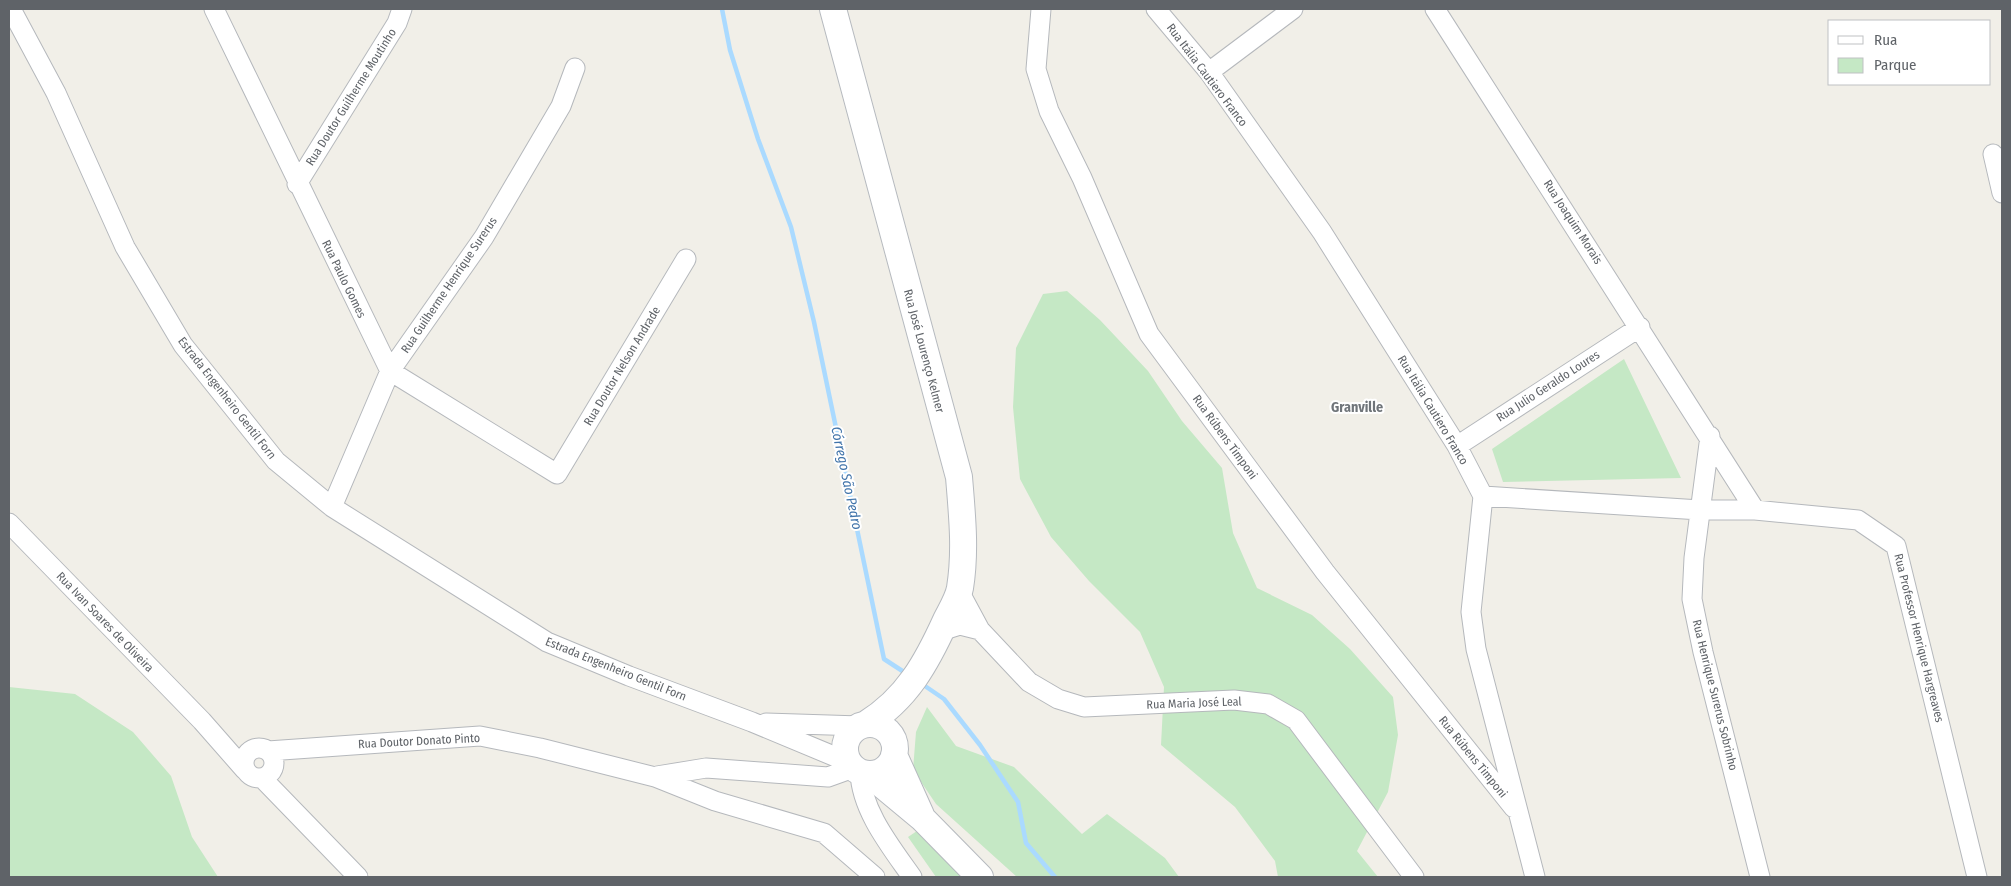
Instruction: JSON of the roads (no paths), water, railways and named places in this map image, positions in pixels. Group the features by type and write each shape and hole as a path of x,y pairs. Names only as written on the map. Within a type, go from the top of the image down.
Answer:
{"main road":[{"name":"Rua José Lourenço Kelmer","path":"833,9 959,477 963,527 960,591 928,660 909,687 877,717 863,725"},
{"name":"Rua José Lourenço Kelmer","path":"893,747 909,687"},
{"path":"863,725 882,727 893,747 885,769 858,769 845,745 848,737 863,725"},
{"name":"Estrada Engenheiro Gentil Forn","path":"893,747 922,818"},
{"name":"Estrada Engenheiro Gentil Forn","path":"858,769 922,818 980,877"}],"street":[{"name":"Estrada Engenheiro Gentil Forn","path":"11,9 56,93 125,247 183,345 276,461 332,507 449,583 547,642 629,676 752,722 858,769"},
{"name":"Rua Paulo Gomes","path":"214,9 297,184 390,371"},
{"name":"Rua Doutor Guilherme Moutinho","path":"297,184 397,23 402,9"},
{"name":"Rua Rúbens Timponi","path":"1041,9 1036,69 1050,111 1082,178 1149,334 1325,572 1518,813"},
{"name":"Rua Itália Cautiero Franco","path":"1156,9 1209,72 1322,232 1457,446 1483,496"},
{"path":"1209,72 1293,9"},
{"name":"Rua Joaquim Morais","path":"1436,9 1710,436 1755,510"},
{"name":"Rua Guilherme Henrique Surerus","path":"332,507 390,371 484,238 561,106 575,68"},
{"path":"1993,154 2002,193"},
{"name":"Rua Doutor Nelson Andrade","path":"390,371 557,474 686,259"},
{"name":"Rua Julio Geraldo Loures","path":"1457,446 1640,327"},
{"path":"1700,510 1710,436"},
{"path":"1483,496 1471,612 1472,622 1476,649 1535,877"},
{"name":"Rua Professor Henrique Hargreaves","path":"1483,496 1700,510 1755,510 1858,520 1896,546 1977,877"},
{"name":"Rua Henrique Surerus Sobrinho","path":"1700,510 1694,558 1692,599 1702,652 1760,877"},
{"name":"Rua Ivan Soares de Oliveira","path":"9,522 202,721 245,770"},
{"name":"Rua Maria José Leal","path":"960,591 980,630 1029,682 1058,699 1084,707 1234,700 1268,704 1296,720 1414,877"},
{"path":"941,632 960,626 980,630"},
{"name":"Rua Ivan Soares de Oliveira","path":"202,721 261,750"},
{"name":"Estrada Engenheiro Gentil Forn","path":"752,722 863,725"},
{"name":"Rua Doutor Donato Pinto","path":"261,750 480,736 540,748 655,777 715,801 824,833 875,877"},
{"path":"261,750 274,761 274,767 272,772 262,778 252,777 245,770 246,755 261,750"},
{"name":"Rua Doutor Donato Pinto","path":"655,777 706,768 828,777 858,769"},
{"path":"858,769 860,789 868,806 912,877"},
{"path":"262,778 358,877"}],"waterway":[{"name":"Córrego São Pedro","path":"722,9 730,50 758,139 791,227 814,322 884,659 907,674"},
{"name":"Córrego São Pedro","path":"922,684 944,699 980,745 1018,802 1026,843 1055,877"}],"district":[{"name":"Granville","path":"1357,407"}]}
